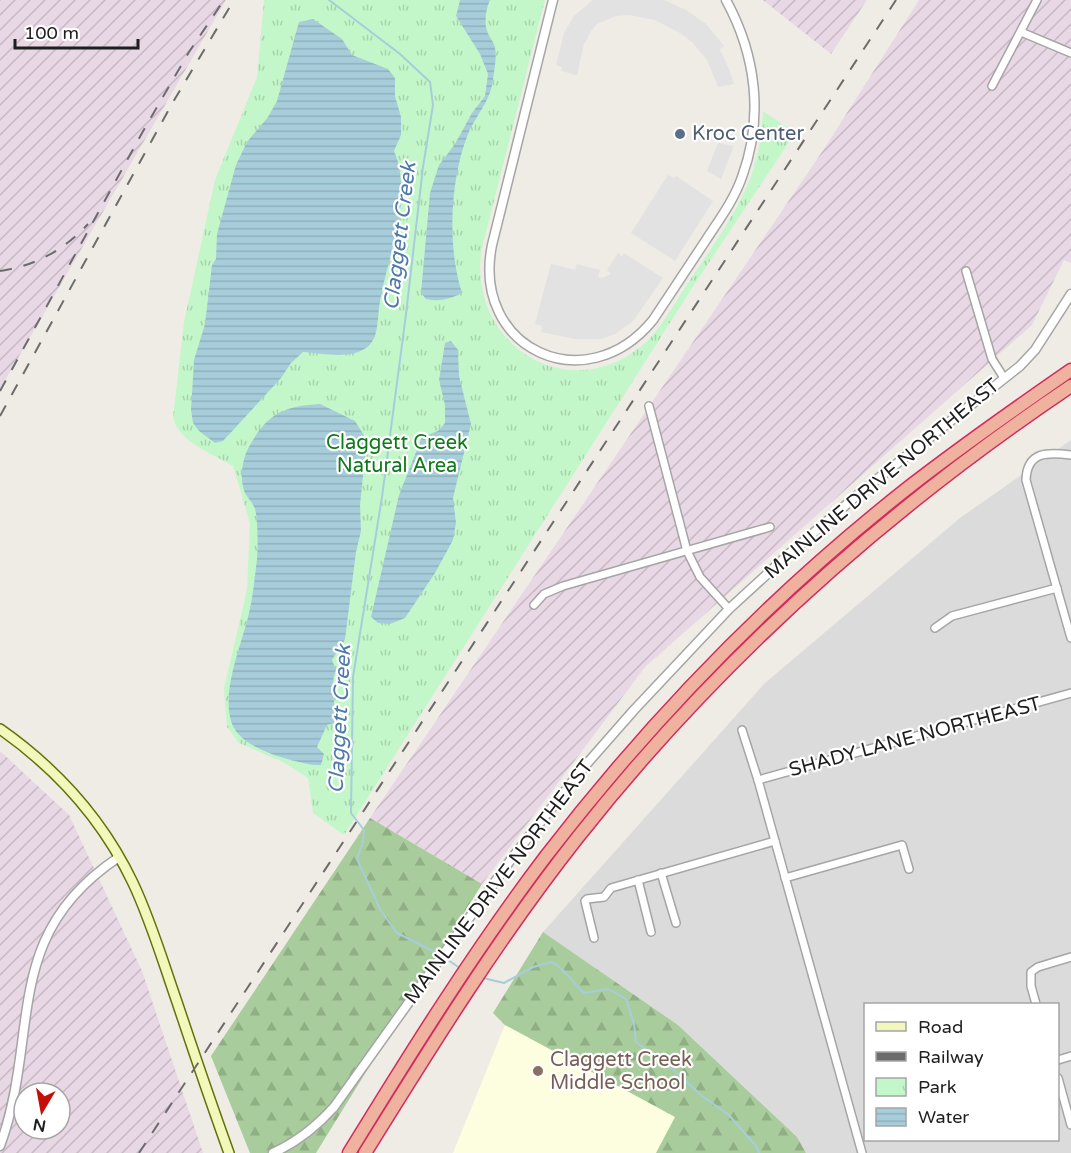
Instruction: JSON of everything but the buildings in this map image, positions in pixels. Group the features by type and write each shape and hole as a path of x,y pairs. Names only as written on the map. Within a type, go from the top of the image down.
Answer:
{"highway":[{"path":"366,1153 481,947 548,854 619,767 683,696 752,626 821,562 962,447 1071,370"},
{"path":"349,1153 456,994 493,953 553,869 665,735 743,652 794,603 890,520 1023,418 1071,386"}],"main road":[{"path":"0,729 39,758 74,793 119,857 154,935 229,1153"}],"street":[{"path":"553,0 492,245 488,278 496,308 517,337 535,350 549,356 582,361 614,353 641,334 653,320 722,214 742,178 753,128 754,90 752,71 742,32 726,0"},
{"path":"992,86 1037,0"},
{"path":"1021,32 1071,53"},
{"path":"966,271 992,359 1004,378"},
{"name":"MAINLINE DRIVE NORTHEAST","path":"273,1153 302,1137 319,1124 334,1107 512,858 584,767 634,710 729,609 861,492 1004,378 1035,350 1051,329 1071,294"},
{"path":"649,406 687,551 699,577 729,609"},
{"path":"1071,455 1045,454 1031,461 1027,470 1027,486 1071,638"},
{"path":"534,605 544,594 553,590 770,527"},
{"path":"935,628 951,616 1057,588"},
{"name":"SHADY LANE NORTHEAST","path":"758,780 1071,693"},
{"path":"742,730 862,1153"},
{"path":"594,938 585,901 593,897 604,897 611,888 774,841"},
{"path":"785,878 902,845 909,869"},
{"path":"0,1146 14,1100 29,986 44,941 56,918 78,890 119,857"},
{"path":"661,873 675,923"},
{"path":"638,880 651,932"},
{"path":"1035,1003 1030,972 1038,967 1071,957"},
{"path":"1059,1082 1071,1125"}],"shaded area":[{"path":"0,0 226,0 0,389"},
{"path":"593,0 664,0 686,10 706,24 724,46 720,50 734,84 718,87 707,60 692,42 680,33 655,20 629,15 616,16 597,24 584,44 577,75 561,71 562,67 556,65 564,33 574,16"},
{"path":"763,0 867,0 831,54"},
{"path":"919,0 1071,0 1071,263 1064,260 1032,325 645,667 482,884 370,818 824,149"},
{"path":"718,143 734,146 721,179 707,171"},
{"path":"668,175 674,178 676,176 713,201 675,261 631,233"},
{"path":"618,253 622,256 624,253 663,278 633,321 615,334 601,339 576,339 541,332 542,326 535,324 551,264 575,270 577,264 600,270 598,277 602,278 611,274 607,270"},
{"path":"1071,440 1071,1153 806,1153 797,1137 678,1025 543,932 765,683 960,518"},
{"path":"0,751 69,815 142,971 203,1153 0,1153"},
{"name":"Claggett Creek Middle School","path":"505,1025 676,1117 656,1153 453,1153"}],"green space":[{"name":"Claggett Creek Natural Area","path":"264,0 545,0 482,248 481,279 487,307 501,331 520,350 543,364 569,370 597,368 626,357 645,343 667,317 735,211 751,177 760,140 763,111 795,133 694,285 344,835 313,813 308,778 285,763 239,743 227,727 224,688 247,590 250,523 233,466 188,440 176,426 173,417 184,322 215,180 257,77"},
{"path":"370,818 482,884 316,1153 250,1153 211,1056"},
{"path":"543,932 678,1025 797,1137 806,1153 656,1153 675,1117 505,1025 493,1013"}],"water":[{"path":"460,0 490,0 486,23 496,56 489,95 468,134 457,171 453,234 457,275 462,293 453,297 431,300 426,299 421,293 430,193 439,165 485,96 488,74 480,54 456,16"},
{"path":"313,19 342,39 352,55 388,69 395,78 395,96 401,117 401,135 394,151 401,187 400,207 398,226 380,301 376,333 366,348 352,354 303,352 223,441 215,443 199,431 193,423 191,410 194,360 205,324 212,265 216,259 217,234 236,165 247,142 268,117 277,101 299,22"},
{"path":"451,341 458,350 459,376 471,424 453,498 456,523 453,540 435,573 405,618 390,624 378,623 371,617 399,495 422,437 438,431 445,423 445,405 439,380 445,343"},
{"path":"320,404 355,421 365,437 366,447 360,505 361,531 356,552 345,639 332,660 336,670 333,683 334,723 327,725 317,747 324,754 321,765 314,765 270,753 240,736 234,728 229,701 233,671 246,626 254,586 257,559 256,514 245,493 242,481 245,456 257,434 271,418 287,409"}],"waterway":[{"name":"Claggett Creek","path":"329,0 400,54 430,82 433,105 423,167 382,497 353,677 351,813 364,830 363,842 357,859 381,911 397,933 439,954"},
{"name":"Claggett Creek","path":"444,957 461,969"},
{"name":"Claggett Creek","path":"483,978 504,983 533,967 552,962 565,972 584,993 609,989 626,999 634,1023 636,1042 729,1115 756,1146 759,1153"}],"railway":[{"path":"0,391 142,133 189,52 224,0"},
{"path":"0,416 173,102 234,0"},
{"path":"139,1153 896,0"},
{"path":"0,271 37,261 69,242 88,224"}],"place":[{"name":"Kroc Center","path":"680,134"},
{"name":"Claggett Creek Middle School","path":"538,1071"}]}
